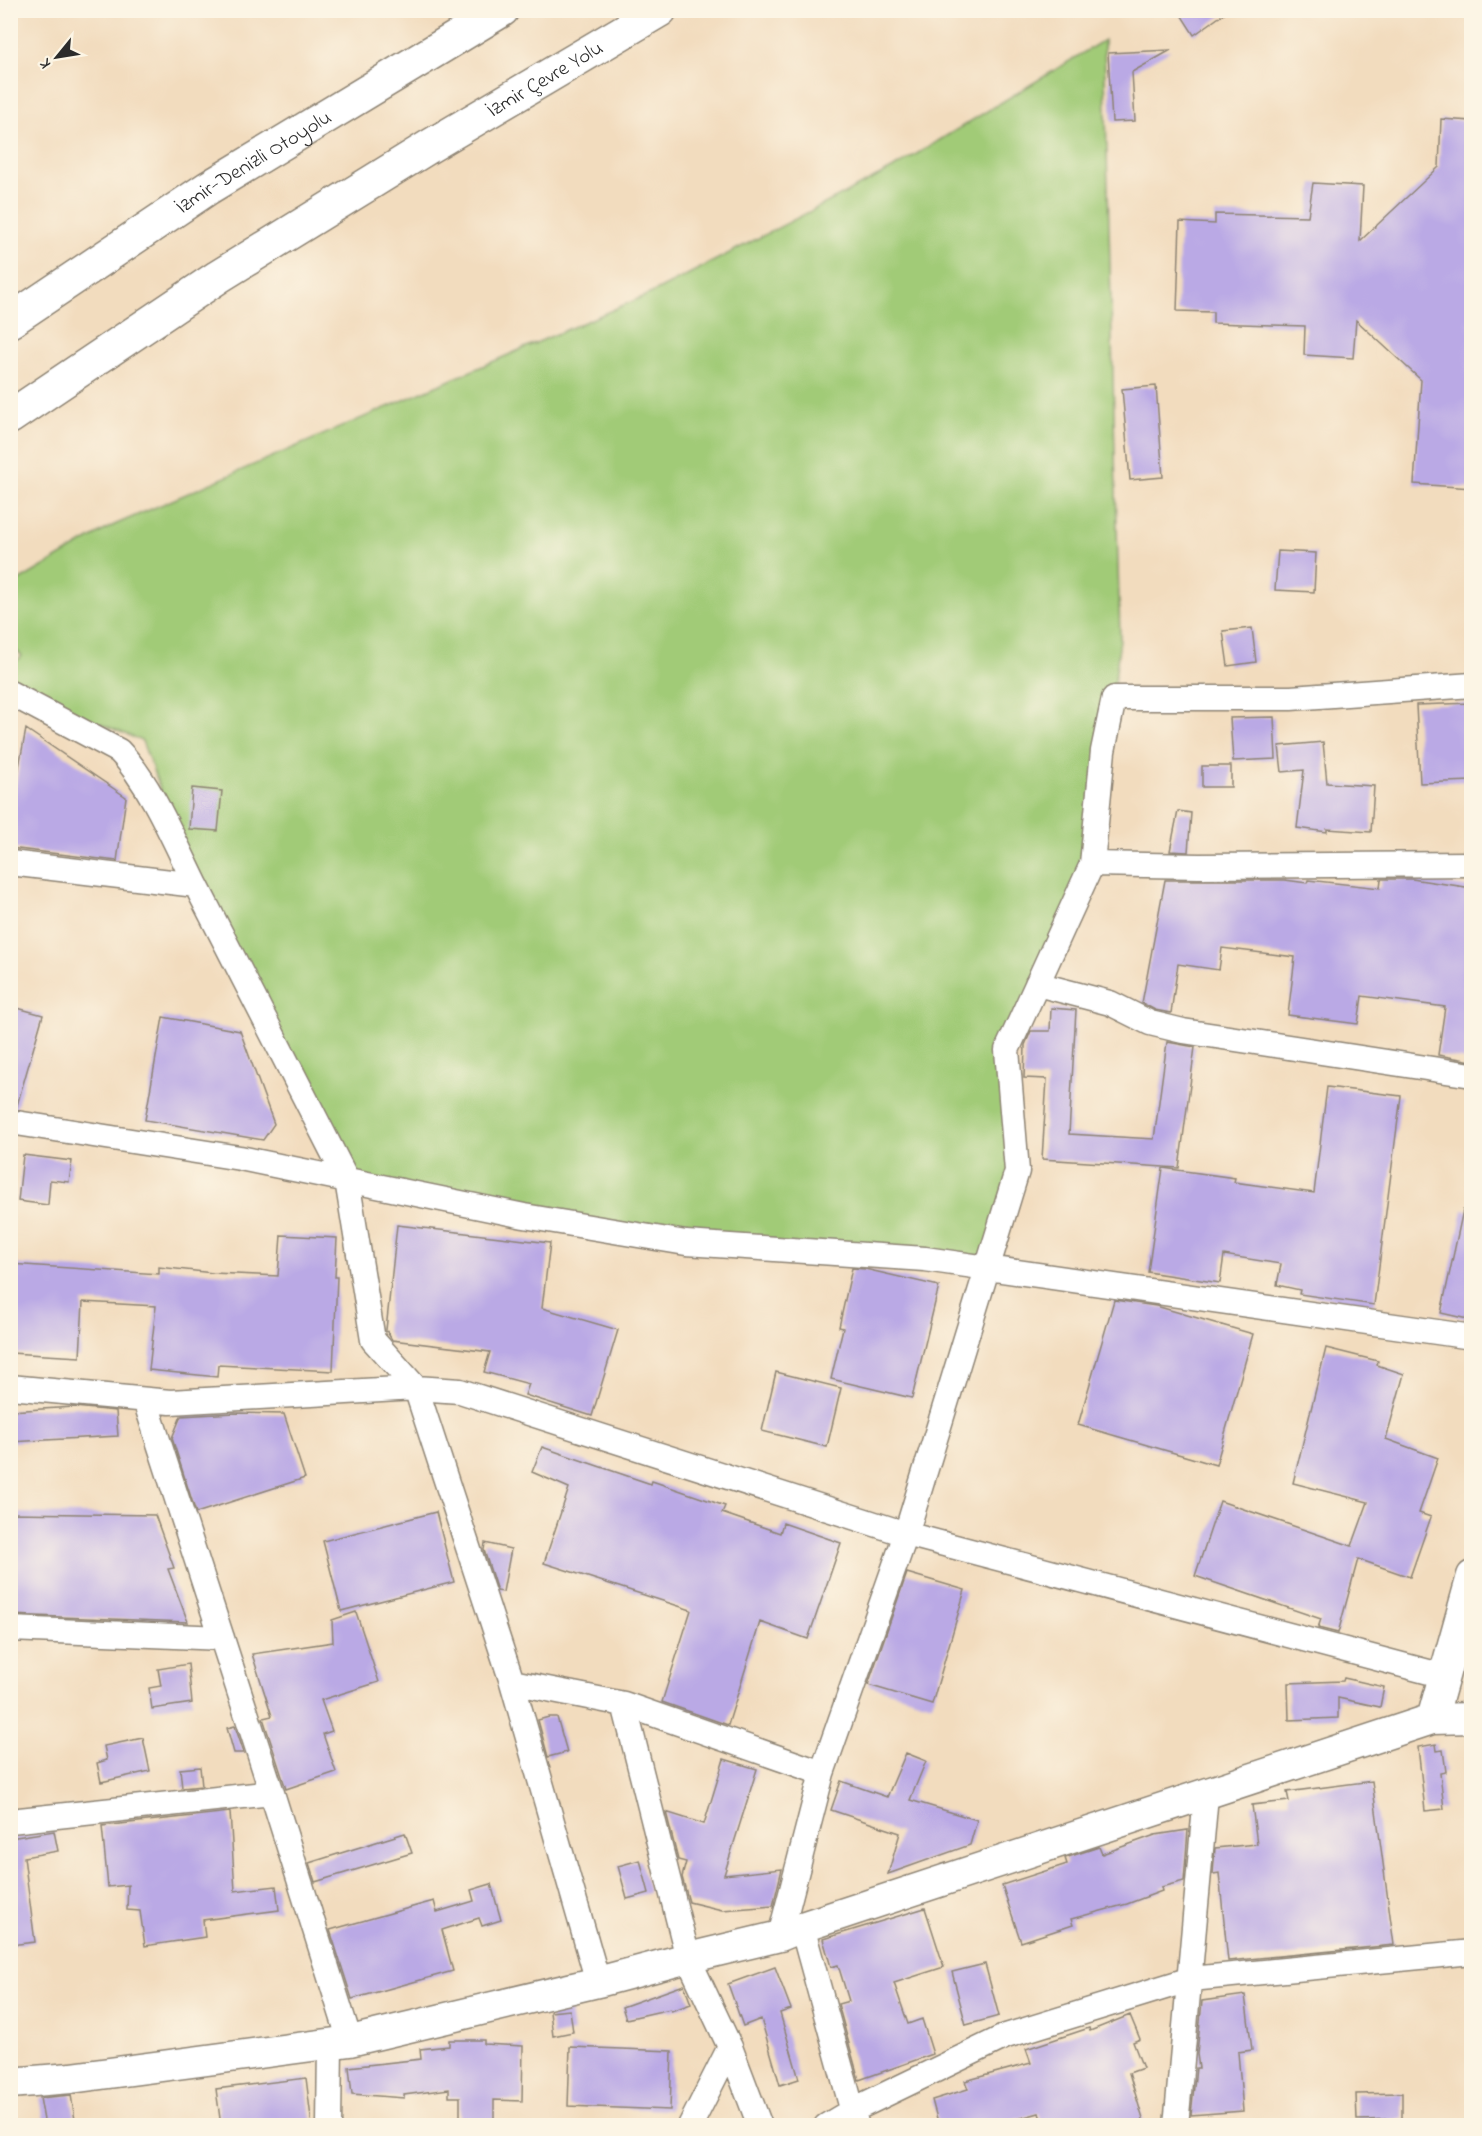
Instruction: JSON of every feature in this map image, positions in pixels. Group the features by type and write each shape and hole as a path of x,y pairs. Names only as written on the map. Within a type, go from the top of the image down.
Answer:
{"highway":[{"name":"İzmir-Denizli Otoyolu","path":"10,321 208,188 502,10"},
{"name":"İzmir Çevre Yolu","path":"10,417 218,277 430,146 660,10"}],"street":[{"path":"855,2118 791,1931 822,1773 906,1534 1017,1171 1007,1050 1092,864 1103,750 1114,698 1291,698 1472,685"},
{"path":"10,693 119,751 144,784 347,1180 373,1340 416,1388 512,1682 598,1982"},
{"path":"10,863 196,885"},
{"path":"1092,864 1211,866 1472,864"},
{"path":"1037,984 1110,1002 1150,1023 1183,1031 1472,1075"},
{"path":"10,1122 240,1158 524,1216 686,1243 925,1259 1472,1337"},
{"path":"10,1387 170,1402 416,1388 460,1391 906,1534 1444,1676"},
{"path":"144,1400 272,1793 340,2042 329,2126"},
{"path":"1432,1719 1472,1576"},
{"path":"10,1629 222,1638"},
{"path":"512,1682 624,1704 822,1773"},
{"path":"624,1704 688,1958 730,2047 760,2126"},
{"path":"10,2083 71,2078 340,2042 598,1982 791,1931 1432,1719 1472,1718"},
{"path":"10,1821 272,1793"},
{"path":"1176,2126 1206,1795"},
{"path":"826,2126 855,2118 1005,2036 1191,1979 1472,1952"},
{"path":"690,2126 730,2047"}],"green space":[{"path":"1104,40 1120,639 1092,864 1007,1050 1017,1171 987,1268 686,1243 347,1180 196,885 142,741 11,686 11,666 22,656 11,645 10,586 112,526 654,292 892,169"}],"building":[{"path":"1178,10 1229,10 1194,35"},
{"path":"1171,50 1132,72 1135,121 1112,122 1108,53"},
{"path":"1441,119 1472,121 1472,488 1414,484 1421,380 1356,320 1353,358 1304,355 1305,326 1213,323 1213,312 1177,311 1180,222 1215,224 1215,214 1308,216 1313,183 1363,186 1360,241 1439,167"},
{"path":"1156,386 1163,477 1130,480 1122,389"},
{"path":"1278,551 1316,553 1314,592 1275,590"},
{"path":"1252,628 1256,662 1228,666 1223,631"},
{"path":"1472,703 1472,781 1420,783 1416,705"},
{"path":"1274,717 1276,759 1233,761 1230,718"},
{"path":"26,729 126,797 117,861 10,848 10,815"},
{"path":"1323,742 1327,783 1374,786 1371,832 1327,829 1327,832 1297,828 1304,770 1282,772 1279,746"},
{"path":"1202,766 1231,766 1231,787 1202,787"},
{"path":"192,788 222,791 218,831 189,829"},
{"path":"1178,811 1191,813 1188,852 1170,851"},
{"path":"1381,879 1412,879 1472,888 1472,1061 1438,1055 1445,1007 1362,996 1358,1024 1288,1015 1295,957 1222,948 1219,970 1178,964 1171,1013 1155,1010 1142,1003 1165,880 1285,880 1307,883 1308,880 1380,888"},
{"path":"10,1006 43,1015 16,1109 10,1108"},
{"path":"1051,1008 1076,1010 1069,1134 1154,1139 1167,1042 1195,1047 1179,1168 1042,1159 1047,1079 1024,1078 1025,1045 1031,1031 1050,1031"},
{"path":"163,1017 240,1031 274,1124 263,1140 145,1120"},
{"path":"1327,1087 1401,1096 1374,1305 1299,1294 1300,1290 1277,1285 1281,1264 1224,1255 1220,1283 1148,1272 1163,1168 1235,1178 1234,1182 1314,1193"},
{"path":"23,1155 72,1161 69,1182 50,1180 48,1205 18,1201"},
{"path":"1463,1210 1472,1211 1472,1320 1441,1313"},
{"path":"397,1225 550,1243 542,1308 618,1330 592,1416 525,1395 529,1384 484,1372 490,1352 392,1340 386,1330"},
{"path":"281,1235 337,1238 333,1371 218,1365 217,1377 149,1370 156,1306 83,1302 80,1357 10,1353 10,1264 159,1274 159,1267 213,1273 278,1276"},
{"path":"852,1268 939,1286 912,1398 831,1379 843,1328 839,1327"},
{"path":"1114,1300 1156,1306 1253,1334 1216,1465 1078,1425"},
{"path":"1326,1348 1378,1361 1377,1365 1404,1374 1386,1439 1438,1458 1419,1513 1431,1517 1410,1577 1358,1559 1338,1633 1318,1628 1321,1619 1195,1576 1220,1501 1352,1546 1368,1502 1293,1483"},
{"path":"776,1372 841,1388 827,1447 762,1431"},
{"path":"74,1407 116,1411 118,1436 10,1442 10,1411"},
{"path":"235,1413 284,1414 305,1478 196,1513 172,1438 181,1416"},
{"path":"542,1447 725,1506 722,1513 780,1533 783,1523 841,1543 808,1639 760,1622 728,1725 662,1702 691,1610 544,1563 569,1488 532,1472"},
{"path":"436,1512 454,1582 341,1611 323,1541"},
{"path":"10,1513 155,1515 174,1568 168,1569 188,1622 10,1615"},
{"path":"485,1543 511,1549 503,1592 497,1591 484,1550"},
{"path":"907,1573 965,1590 932,1704 868,1685"},
{"path":"356,1612 379,1682 321,1700 332,1731 323,1734 336,1772 286,1789 263,1718 272,1716 252,1654 333,1642 332,1620"},
{"path":"188,1664 192,1703 152,1709 149,1688 161,1686 158,1669"},
{"path":"1344,1678 1384,1687 1380,1707 1338,1698 1338,1718 1289,1720 1288,1683 1343,1681"},
{"path":"557,1717 567,1752 548,1757 538,1720"},
{"path":"235,1726 244,1753 234,1753 227,1728"},
{"path":"143,1738 150,1771 101,1782 97,1763 107,1760 104,1746"},
{"path":"1436,1744 1437,1751 1443,1750 1446,1772 1440,1773 1444,1809 1425,1811 1418,1747"},
{"path":"906,1753 926,1761 910,1800 977,1820 970,1845 888,1874 900,1833 831,1810 841,1781 887,1797"},
{"path":"724,1759 757,1769 724,1875 782,1869 773,1906 722,1910 689,1902 682,1877 686,1862 678,1860 666,1812 704,1824"},
{"path":"200,1767 202,1786 182,1788 180,1769"},
{"path":"1372,1781 1394,1945 1228,1961 1219,1873 1213,1874 1215,1848 1257,1844 1252,1805 1289,1801 1287,1792"},
{"path":"230,1812 235,1891 276,1886 279,1910 203,1920 205,1937 145,1946 140,1911 127,1910 128,1885 108,1887 102,1826"},
{"path":"1188,1830 1184,1881 1161,1887 1162,1891 1127,1904 1071,1919 1073,1925 1021,1942 1002,1885 1067,1864 1065,1858 1099,1847 1102,1854 1155,1835"},
{"path":"54,1831 58,1851 24,1857 35,1942 10,1945 10,1838"},
{"path":"405,1833 412,1853 315,1882 309,1863"},
{"path":"640,1860 649,1893 627,1899 618,1866"},
{"path":"491,1884 501,1920 482,1926 479,1918 442,1930 453,1971 352,1999 330,1930 434,1901 437,1912 474,1901 471,1890"},
{"path":"925,1908 944,1967 894,1983 908,2024 922,2019 933,2054 859,2080 838,2004 849,2001 838,1965 831,1967 823,1939"},
{"path":"985,1964 999,2016 966,2025 952,1972"},
{"path":"775,1967 791,2009 780,2013 799,2079 780,2085 761,2019 743,2026 728,1984"},
{"path":"684,1985 691,2004 671,2011 670,2009 626,2019 622,2007"},
{"path":"1245,1995 1252,2050 1238,2052 1243,2111 1191,2115 1196,2068 1199,2068 1197,2054 1202,2001"},
{"path":"570,2010 573,2032 553,2036 550,2012"},
{"path":"1130,2015 1140,2039 1133,2042 1143,2068 1129,2073 1145,2126 1043,2126 1039,2113 992,2126 939,2126 932,2100 968,2089 965,2081 1031,2063 1026,2049 1089,2028 1090,2031"},
{"path":"449,2040 484,2040 484,2044 523,2046 522,2101 494,2100 494,2126 460,2126 460,2097 449,2097 449,2089 404,2095 404,2098 352,2094 349,2067 421,2059 420,2049 449,2046"},
{"path":"570,2047 672,2051 670,2110 568,2106"},
{"path":"306,2078 312,2126 221,2126 216,2089"},
{"path":"1402,2093 1402,2119 1357,2120 1356,2094"},
{"path":"71,2095 76,2126 45,2126 40,2098"}]}
